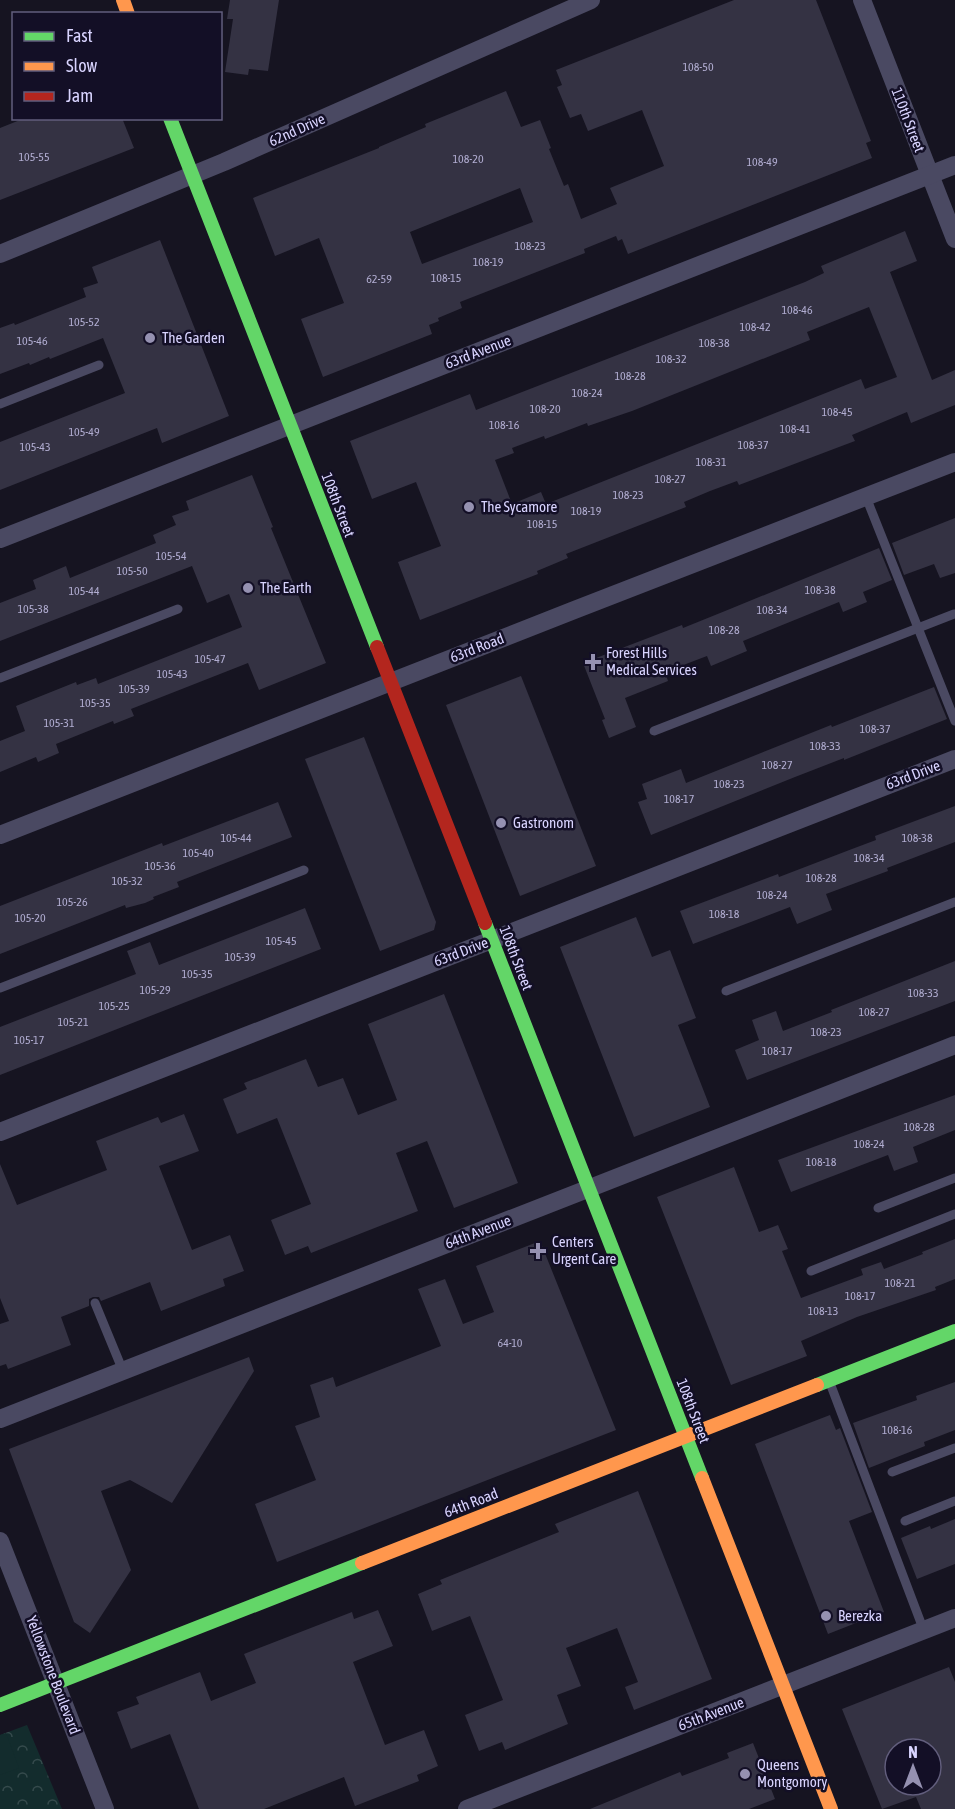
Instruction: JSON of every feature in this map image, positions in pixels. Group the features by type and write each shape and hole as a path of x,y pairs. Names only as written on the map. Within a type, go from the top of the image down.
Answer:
{"main road":[{"name":"108th Street","path":"171,120 831,1809"},
{"name":"64th Road","path":"0,1705 955,1331"}],"street":[{"name":"62nd Drive","path":"0,254 192,175 591,0"},
{"name":"110th Street","path":"862,0 955,239"},
{"name":"63rd Avenue","path":"0,539 955,165"},
{"name":"63rd Road","path":"0,836 270,727 390,683 955,462"},
{"name":"63rd Drive","path":"0,1132 955,759"},
{"name":"64th Avenue","path":"0,1419 955,1046"},
{"name":"Yellowstone Boulevard","path":"0,1541 105,1809"},
{"name":"65th Avenue","path":"467,1809 955,1618"}],"lane":[{"path":"0,404 99,365"},
{"path":"866,497 955,721"},
{"path":"0,678 178,609"},
{"path":"654,731 954,614"},
{"path":"0,988 304,870"},
{"path":"726,991 955,902"},
{"path":"878,1208 955,1178"},
{"path":"811,1271 955,1214"},
{"path":"95,1303 123,1371"},
{"path":"829,1381 924,1630"},
{"path":"892,1472 955,1448"},
{"path":"905,1521 955,1501"}],"green space":[{"path":"27,1725 62,1809 0,1809 0,1735"},
{"path":"6,1733 19,1768 0,1775 0,1735"}],"building":[{"path":"230,0 279,0 268,71 249,69 248,75 225,72 233,19 227,19"},
{"path":"734,0 816,0 871,141 866,143 872,158 628,254 622,239 618,241 616,236 584,249 585,253 460,302 462,308 438,318 439,321 429,325 432,334 323,377 301,319 344,303 319,238 275,256 253,198 379,148 426,127 425,124 506,91 521,127 540,120 564,186 568,184 581,219 617,204 610,188 664,166 642,110 588,131 581,114 570,118 557,87 562,85 556,70","holes":["520,188 533,222 422,264 410,232"]},
{"path":"20,120 123,120 134,148 0,200 0,128"},
{"path":"905,231 917,261 890,272 932,380 955,370 955,405 911,423 907,412 852,435 855,441 739,485 737,481 710,491 684,502 686,507 566,554 568,558 537,571 538,574 420,620 398,562 441,546 416,482 372,499 350,441 470,394 476,410 805,282 824,273 821,266","holes":["869,307 897,377 865,389 861,379 546,504 541,492 512,504 495,460 514,453 512,448 544,436 545,439 587,423 588,426 632,411 810,340 807,332"]},
{"path":"160,240 229,416 162,443 157,428 0,490 0,442 125,393 103,338 50,359 49,357 30,365 29,363 0,374 0,328 14,323 15,325 86,297 83,288 98,283 92,267"},
{"path":"252,475 326,663 259,690 248,663 131,709 134,716 114,724 113,721 56,744 59,753 38,762 36,757 0,772 0,741 25,731 16,706 76,682 77,685 96,678 98,684 242,627 229,594 207,603 192,566 0,641 0,603 36,589 33,580 66,566 70,578 156,543 153,535 176,525 172,516 189,510 186,501"},
{"path":"955,518 955,573 940,578 934,564 904,575 892,543"},
{"path":"879,548 892,580 863,592 867,602 843,612 839,602 743,641 747,651 711,666 707,656 665,672 668,681 625,698 636,727 609,738 602,720 605,719 583,663 682,625 683,628"},
{"path":"521,676 596,866 520,896 446,705"},
{"path":"934,687 947,719 651,835 638,802 647,799 642,784 681,769 686,783"},
{"path":"364,737 436,922 434,930 380,951 305,759"},
{"path":"278,802 292,837 177,882 179,887 153,897 154,899 145,903 126,908 125,905 0,954 0,906 162,843 163,846"},
{"path":"955,806 955,842 887,868 888,871 826,894 832,910 797,924 790,907 693,944 680,911 876,840 875,836"},
{"path":"305,908 321,949 0,1075 0,1027 136,974 127,951 150,942 159,965"},
{"path":"636,917 652,957 670,950 696,1018 678,1025 710,1107 634,1137 560,947"},
{"path":"955,961 955,1001 747,1080 735,1050 759,1040 752,1020 776,1011 783,1031"},
{"path":"444,994 518,1183 454,1208 427,1141 396,1153 418,1211 311,1253 308,1246 285,1255 271,1220 311,1204 277,1118 237,1134 223,1099 247,1089 244,1083 306,1059 318,1087 343,1078 358,1115 397,1100 368,1024"},
{"path":"955,1095 955,1130 913,1147 918,1162 894,1171 888,1155 791,1192 778,1160"},
{"path":"184,1114 199,1151 159,1166 192,1250 230,1235 244,1271 223,1279 225,1286 161,1311 150,1282 101,1301 99,1297 93,1297 89,1299 89,1306 61,1317 71,1345 8,1369 6,1364 0,1366 0,1324 9,1321 0,1298 0,1164 17,1205 107,1170 96,1141 158,1117 161,1123"},
{"path":"734,1167 759,1232 778,1225 788,1249 782,1251 801,1298 863,1275 861,1269 881,1262 884,1269 955,1239 955,1279 935,1287 936,1290 857,1317 801,1341 807,1356 731,1385 657,1197"},
{"path":"540,1241 616,1430 277,1562 255,1504 316,1480 295,1426 320,1417 310,1385 333,1377 336,1387 441,1346 418,1289 445,1279 463,1324 494,1312 476,1266"},
{"path":"249,1357 254,1371 172,1503 130,1480 101,1491 131,1570 90,1633 74,1622 9,1449"},
{"path":"955,1382 955,1430 924,1442 925,1446 869,1468 853,1423 917,1400 916,1396"},
{"path":"830,1415 836,1430 840,1428 872,1512 849,1521 884,1612 828,1634 755,1444"},
{"path":"638,1491 712,1679 634,1710 625,1687 638,1682 617,1628 566,1648 581,1686 557,1695 568,1724 505,1750 502,1742 479,1751 465,1715 503,1700 470,1616 432,1631 418,1594 442,1584 440,1580 559,1532 555,1524"},
{"path":"955,1519 955,1564 917,1579 901,1538"},
{"path":"378,1610 393,1646 353,1662 385,1745 424,1730 438,1766 417,1775 419,1781 355,1806 344,1777 264,1809 199,1809 170,1734 131,1749 117,1712 139,1704 136,1697 200,1672 211,1701 256,1683 244,1654 352,1612 354,1619"},
{"path":"949,1667 955,1682 955,1809 921,1809 916,1797 882,1809 842,1709"},
{"name":"Queens Montgomory","path":"753,1743 775,1799 749,1809 590,1809 680,1772 682,1776 729,1758 727,1753"}],"traffic: fast":[{"path":"171,120 377,647"},
{"path":"485,923 702,1478"},
{"path":"817,1385 955,1331"},
{"path":"0,1705 362,1563"}],"traffic: slow":[{"path":"123,0 127,12"},
{"path":"362,1563 817,1385"},
{"path":"702,1478 831,1809"}],"traffic: jam":[{"path":"377,647 485,923"}],"place":[{"name":"The Garden","path":"150,338"},
{"name":"The Sycamore","path":"469,507"},
{"name":"The Earth","path":"248,588"},
{"name":"Forest Hills Medical Services","path":"593,662"},
{"name":"Gastronom","path":"501,823"},
{"name":"Centers Urgent Care","path":"538,1251"},
{"name":"Berezka","path":"826,1616"},
{"name":"Queens Montgomory","path":"745,1774"}]}
